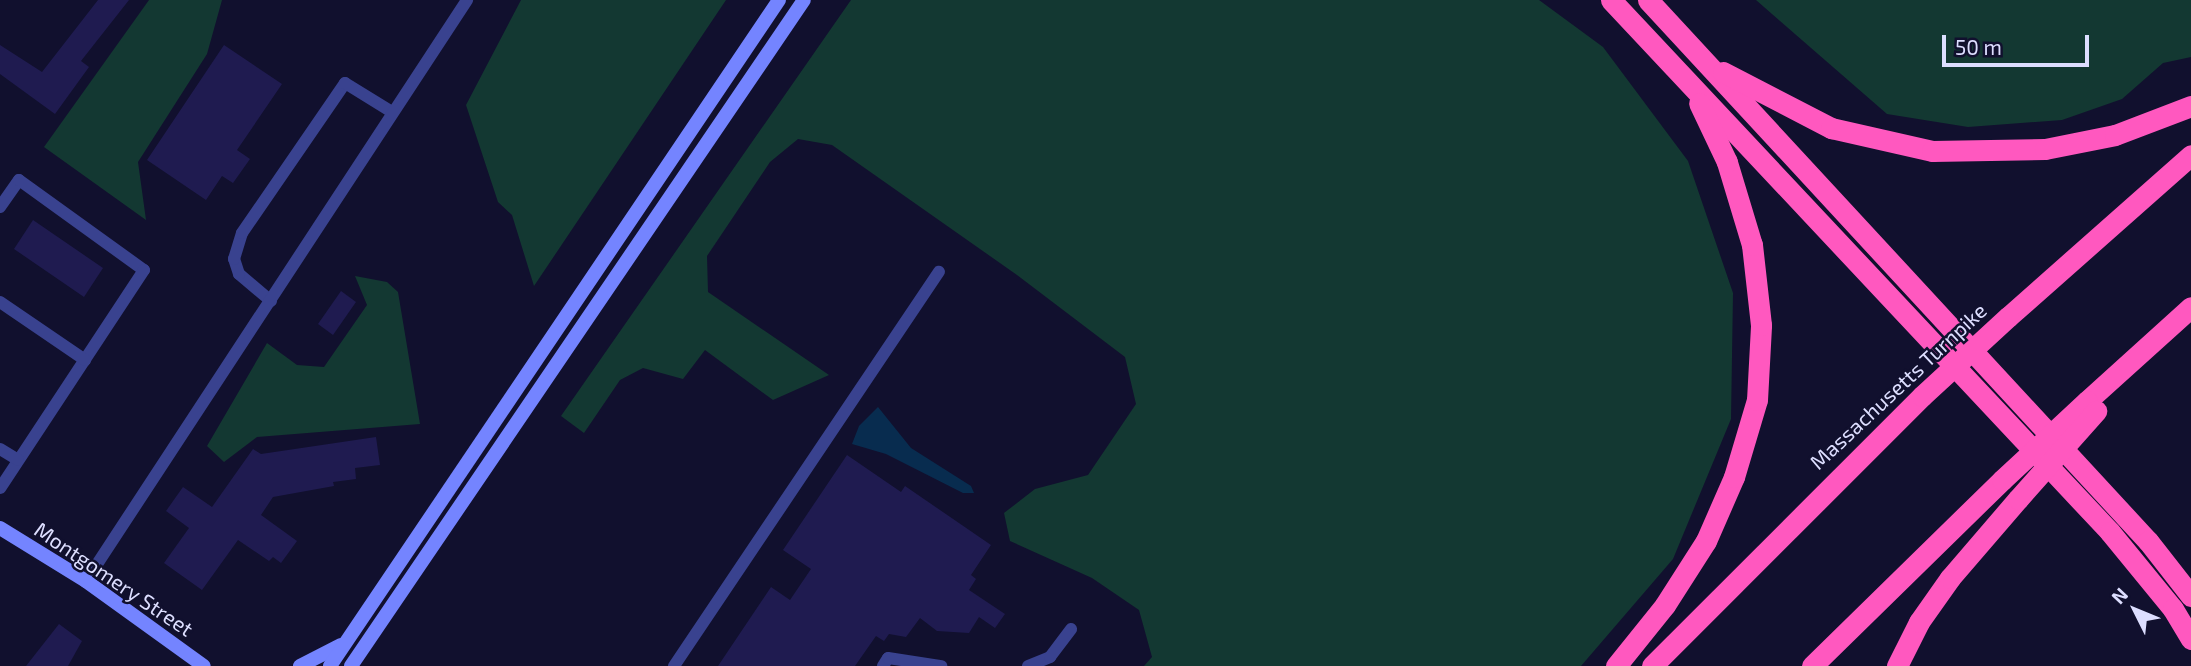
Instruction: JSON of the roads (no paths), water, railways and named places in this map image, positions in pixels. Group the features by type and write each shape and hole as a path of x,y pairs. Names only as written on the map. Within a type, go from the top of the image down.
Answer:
{"highway":[{"path":"1611,0 2110,532 2173,609 2191,639"},
{"path":"1648,0 2148,541 2191,596"},
{"path":"1703,60 1769,100 1831,128 1932,151 2045,149 2115,135 2191,106"},
{"path":"1616,666 1665,604 1706,541 1734,477 1757,400 1760,325 1752,245 1727,162 1691,85"},
{"name":"Massachusetts Turnpike","path":"1652,666 1922,396 2191,155"},
{"path":"1812,666 2002,480 2092,406 2183,315"},
{"path":"1897,666 1919,622 1950,578 2018,499 2092,406"}],"main road":[{"path":"330,666 342,644 779,0"},
{"path":"351,666 804,0"},
{"name":"Montgomery Street","path":"0,528 86,581 204,666"},
{"path":"300,666 342,644"}],"lane":[{"path":"86,581 467,0"},
{"path":"271,302 239,274 234,259 242,233 326,104 345,83 392,112"},
{"path":"0,207 19,180 144,271 0,488"},
{"path":"674,666 939,272"},
{"path":"0,302 85,360"},
{"path":"0,449 18,460"},
{"path":"1028,666 1051,657 1071,629"},
{"path":"883,666 888,658 941,666"}],"water":[{"path":"878,407 911,448 971,486 974,493 963,493 886,454 852,444 859,426"}]}
